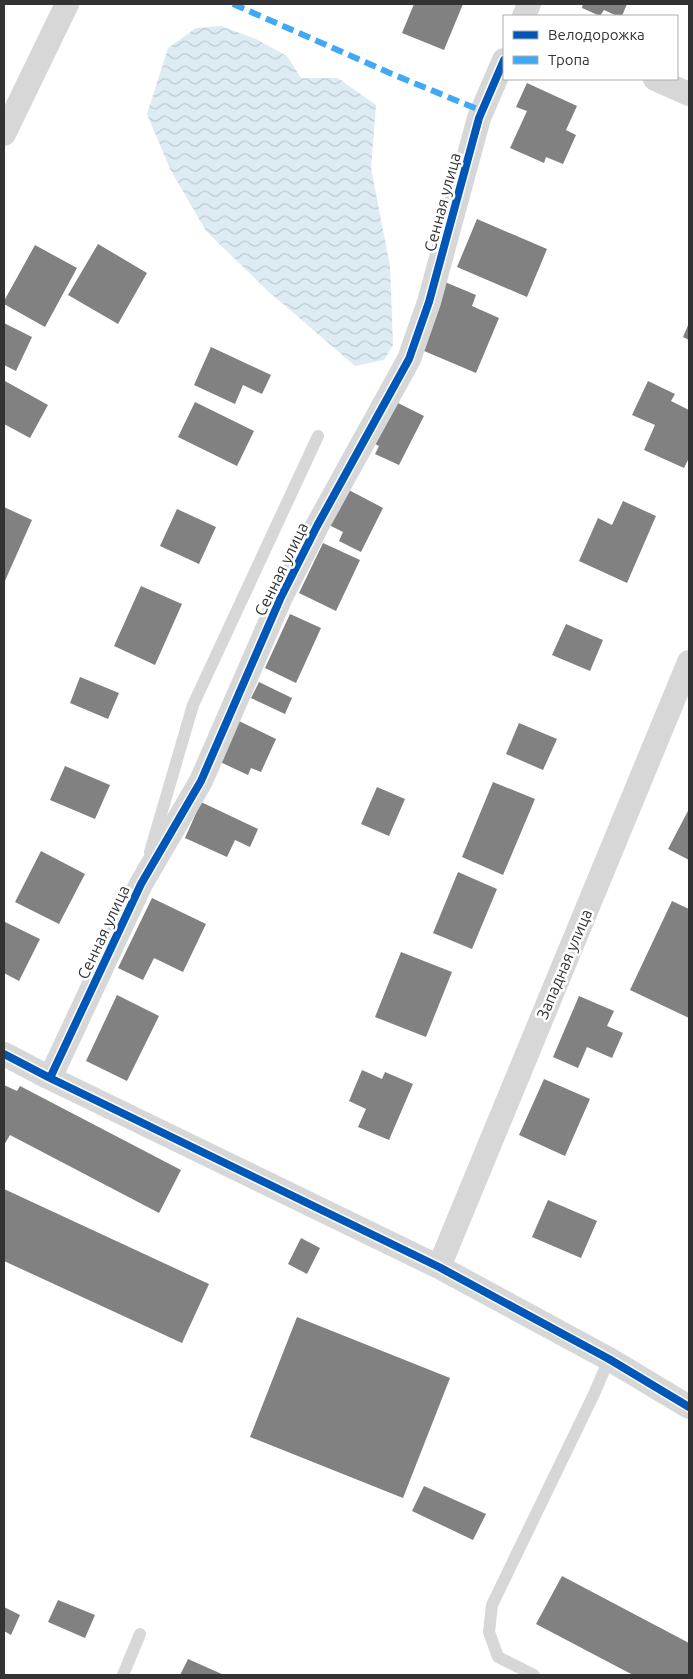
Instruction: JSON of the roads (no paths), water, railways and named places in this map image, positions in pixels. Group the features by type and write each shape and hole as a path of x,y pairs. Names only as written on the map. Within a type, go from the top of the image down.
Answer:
{"street":[{"path":"4,134 67,4"},
{"name":"Сенная улица","path":"50,1078 141,884 201,781 281,597 317,526 409,359 429,302 478,118 503,62"},
{"path":"657,80 689,94"},
{"name":"Западная улица","path":"439,1267 689,662"},
{"path":"4,1054 439,1267 609,1359 689,1407"}],"lane":[{"path":"141,884 193,705 318,436"},
{"path":"534,1675 498,1657 489,1632 492,1605 609,1359"},
{"path":"123,1675 140,1634"}],"water":[{"path":"221,26 256,39 287,56 301,78 338,78 376,105 371,168 390,266 393,345 384,360 355,366 268,291 206,231 170,169 147,114 168,48 196,28"}]}
